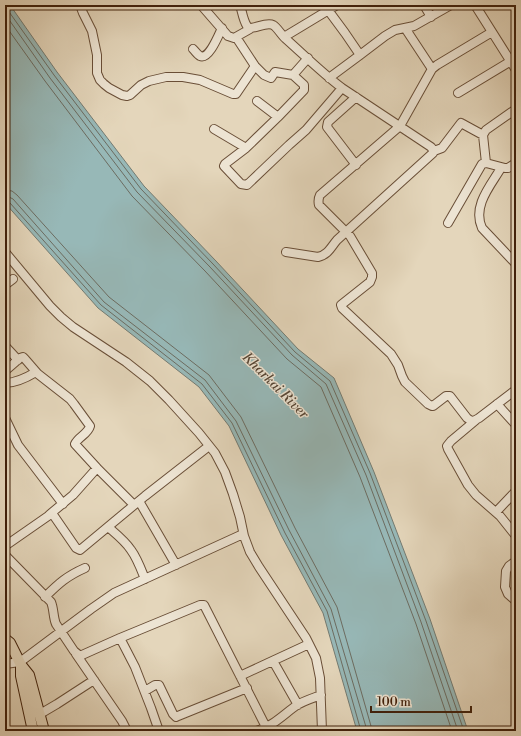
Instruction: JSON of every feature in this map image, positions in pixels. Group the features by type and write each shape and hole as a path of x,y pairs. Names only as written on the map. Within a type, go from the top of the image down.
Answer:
{"main road":[{"path":"5,639 10,643 20,663 29,675 44,731"},
{"path":"20,663 21,676 33,731"}],"street":[{"path":"80,5 92,31 97,55 97,73 104,84 122,95 127,96 141,85 149,81 166,77 191,78 200,80 232,94 236,94 255,66"},
{"path":"201,5 231,38 261,25 270,24 274,26 329,78 431,147 434,151"},
{"path":"240,5 246,24 250,29"},
{"path":"284,37 337,5"},
{"path":"424,5 431,17"},
{"path":"329,78 395,30 414,26 451,5"},
{"path":"475,5 516,70"},
{"path":"328,10 360,56"},
{"path":"193,49 202,57 207,54 222,28"},
{"path":"405,28 432,69"},
{"path":"476,420 473,421 467,418 450,396 446,396 433,406 428,404 405,382 398,365 391,354 342,308 341,306 370,282 372,273 346,232 320,205 318,199 320,195 400,126 432,69 492,32"},
{"path":"236,37 255,66 264,76 271,78 275,72 293,75 304,85 304,90 278,117 246,148 225,164 224,166 239,183 247,185 306,130 342,88"},
{"path":"293,75 308,58"},
{"path":"458,93 511,62"},
{"path":"356,97 328,122 327,127 356,165"},
{"path":"257,101 278,117"},
{"path":"486,163 484,135 486,130 516,110"},
{"path":"286,252 318,257 323,256 330,250 336,240 434,151 442,148 461,123 484,135"},
{"path":"214,129 246,148"},
{"path":"448,223 482,164 486,163 502,168 508,168 516,163"},
{"path":"502,168 483,199 479,216 482,228 516,264"},
{"path":"5,252 61,317 73,327 126,362 150,381 199,433 214,453 225,472 235,500 243,534 250,552 306,638 316,658 320,678 322,731"},
{"path":"5,285 13,279"},
{"path":"5,346 18,360"},
{"path":"5,370 21,357 24,358 36,372 70,399 90,424 89,430 78,440 75,444 76,446 97,468 137,503 176,565"},
{"path":"5,384 15,382 36,372"},
{"path":"516,391 476,420 447,446 468,485 476,496 496,512 516,536"},
{"path":"497,404 516,425"},
{"path":"5,418 18,445 63,504"},
{"path":"49,515 54,516 76,548 78,550 81,549 209,446"},
{"path":"5,546 63,504 77,491 97,468"},
{"path":"496,512 516,491"},
{"path":"108,527 124,541 131,550 137,559 145,579"},
{"path":"6,662 20,663 114,594 243,534"},
{"path":"5,555 51,602 55,620 61,632 122,721 127,731"},
{"path":"516,561 512,563 506,571 505,587 508,594 516,601"},
{"path":"45,597 64,579 85,568"},
{"path":"76,654 82,655 202,604 205,606 266,726"},
{"path":"120,638 135,667 159,731"},
{"path":"240,676 309,644"},
{"path":"273,661 298,705"},
{"path":"40,714 94,680"},
{"path":"145,691 155,685 159,685 173,714 178,716 247,688"},
{"path":"256,731 273,723 305,701 321,695"}],"water":[{"name":"Kharkai River","path":"5,5 10,5 57,72 144,186 298,349 334,378 374,472 430,619 468,731 357,731 323,613 281,535 229,426 199,387 98,308 5,203"}]}
